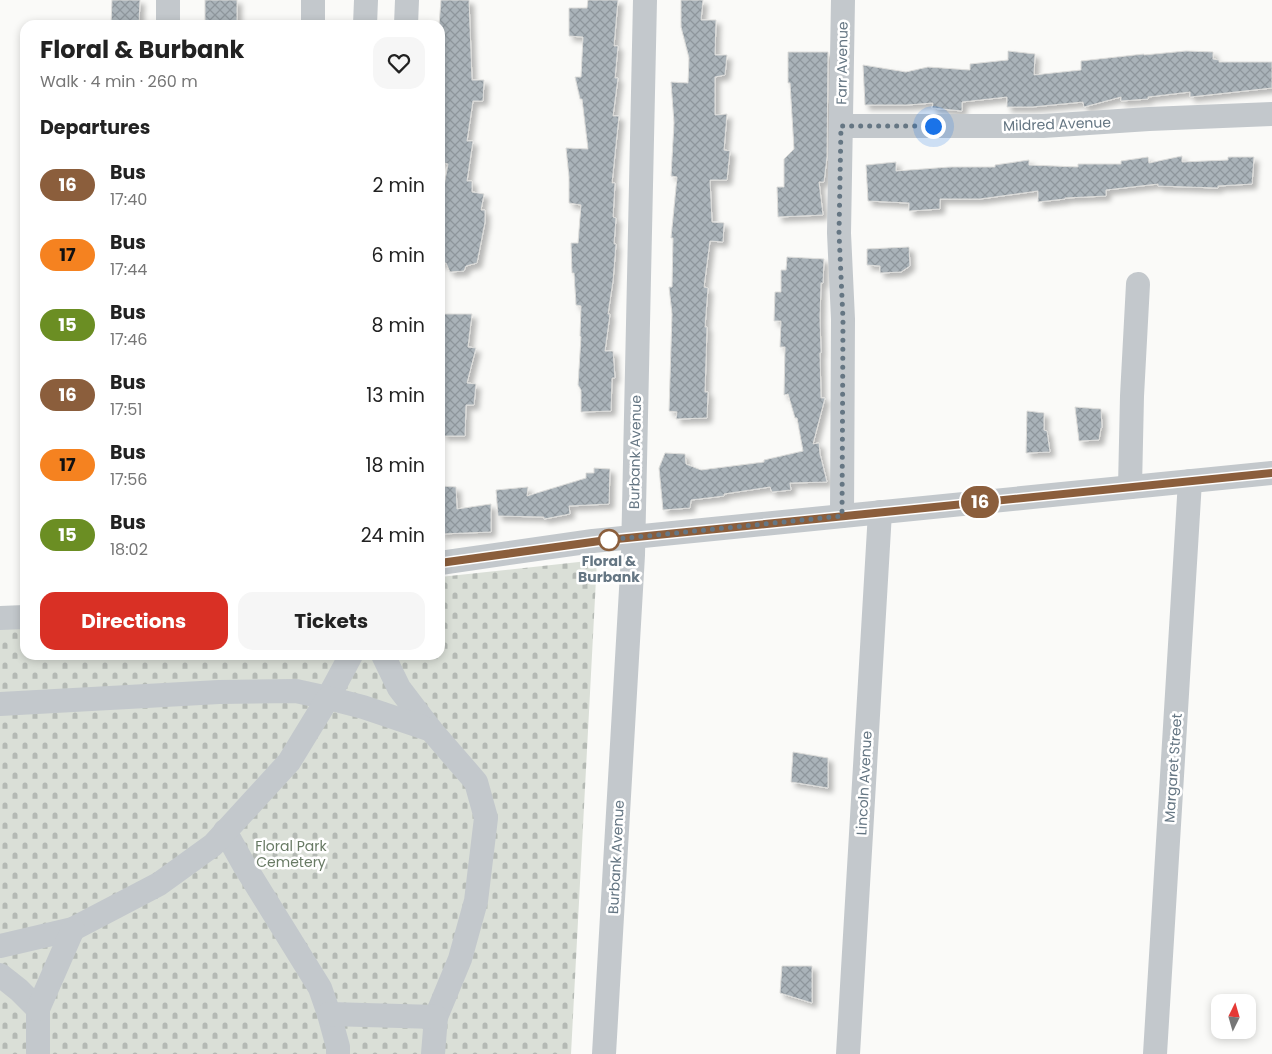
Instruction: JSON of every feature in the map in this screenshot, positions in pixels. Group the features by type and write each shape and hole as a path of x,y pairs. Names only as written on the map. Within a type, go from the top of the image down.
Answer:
{"street":[{"path":"168,0 168,20"},
{"path":"313,0 313,20"},
{"path":"365,20 366,0"},
{"path":"406,20 407,0"},
{"name":"Burbank Avenue","path":"604,1054 634,537 645,0"},
{"name":"Farr Avenue","path":"842,516 843,319 839,233 844,0"},
{"name":"Mildred Avenue","path":"841,126 1044,126 1148,119 1272,114"},
{"path":"1130,487 1132,396 1138,284"},
{"path":"445,562 634,537 1272,473"},
{"name":"Margaret Street","path":"1155,1054 1190,481"},
{"name":"Lincoln Avenue","path":"848,1054 880,512"},
{"path":"0,618 20,616"},
{"path":"0,946 73,929 159,884 213,845 289,762 328,698 347,660"},
{"path":"386,660 399,688 431,730 476,782 486,818 476,901 460,959 436,1017 433,1054"},
{"path":"0,704 238,692 296,691 363,707 431,730"},
{"path":"225,831 320,988 329,1014 338,1047 338,1054"},
{"path":"38,1054 38,1009 73,929"},
{"path":"0,975 38,1009"},
{"path":"329,1014 436,1017"}],"green space":[{"name":"Floral Park Cemetery","path":"597,560 571,1054 0,1054 0,625 20,623 20,660 445,660 445,576"}],"building":[{"path":"112,0 140,0 139,20 111,20"},
{"path":"205,0 237,0 237,20 205,20"},
{"path":"441,0 469,0 472,80 484,80 483,101 473,101 467,141 473,141 467,181 472,181 472,192 484,194 481,210 485,210 485,222 477,263 466,266 464,271 450,272 445,263 445,180 448,164 445,163 445,20 439,20"},
{"path":"588,0 618,0 614,46 618,46 615,78 618,78 613,116 619,116 612,183 615,183 613,217 616,218 614,244 616,244 605,351 613,351 615,378 612,378 611,411 581,412 581,390 578,385 581,306 576,305 571,243 578,243 581,205 569,203 566,148 588,149 582,99 580,99 575,77 581,77 583,37 569,36 569,8 587,8"},
{"path":"681,0 703,0 701,20 716,20 715,55 727,55 725,75 715,77 715,115 727,114 724,150 730,151 727,180 710,180 712,222 724,223 723,242 710,241 704,287 708,288 705,327 707,327 705,392 708,392 707,418 676,419 677,412 669,411 672,314 669,287 672,287 673,238 671,238 677,177 671,176 674,123 671,82 688,83 689,58 681,27"},
{"path":"1008,51 1035,54 1034,75 1081,70 1081,61 1186,51 1213,52 1213,59 1219,60 1219,62 1272,62 1272,88 1190,97 1190,92 1148,97 1148,99 1121,101 1121,97 1084,107 1083,102 1032,107 1007,107 1007,97 962,102 962,111 932,108 933,103 865,105 863,65 906,72 928,67 970,70 970,64 1008,60"},
{"path":"788,52 828,52 827,157 824,182 819,182 823,215 778,217 777,187 784,187 784,159 794,149 790,83 788,83"},
{"path":"1182,156 1182,162 1228,160 1228,157 1254,157 1252,184 1218,186 1218,188 1158,186 1158,184 1106,190 1106,196 1065,198 1038,202 1038,191 980,199 940,199 940,209 909,211 909,203 868,201 866,165 896,162 896,171 950,167 995,167 995,165 1029,160 1029,165 1078,167 1078,164 1121,164 1121,161 1148,157 1149,163"},
{"path":"909,247 910,266 901,272 880,273 880,266 867,265 867,249"},
{"path":"787,257 824,259 823,283 821,283 820,353 821,398 825,398 813,444 819,443 827,482 790,483 791,490 772,492 770,487 724,494 724,496 691,500 690,508 663,510 659,468 665,453 685,454 686,464 701,470 764,462 764,460 803,451 797,418 795,418 788,394 784,395 785,347 780,347 781,321 774,321 775,292 781,292 781,270 786,270"},
{"path":"445,314 472,314 468,347 476,348 467,383 476,384 474,405 466,405 465,436 445,436"},
{"path":"1075,407 1101,409 1102,428 1099,440 1079,441"},
{"path":"1027,411 1044,413 1044,430 1047,431 1050,452 1026,453"},
{"path":"594,468 610,469 609,504 569,506 570,514 544,519 544,517 498,516 496,490 528,487 527,496 586,478 586,473 594,473"},
{"path":"445,486 456,487 457,509 491,504 491,532 445,534"},
{"path":"793,752 828,758 828,788 791,782"},
{"path":"782,966 812,966 812,1003 780,993"}],"bus line":[{"name":"16","path":"445,562 607,540 1272,473"}],"place":[{"name":"Floral & Burbank","path":"609,540"}],"route":[{"path":"609,540 607,540 842,516 843,319 839,233 841,126 933,126"}]}
